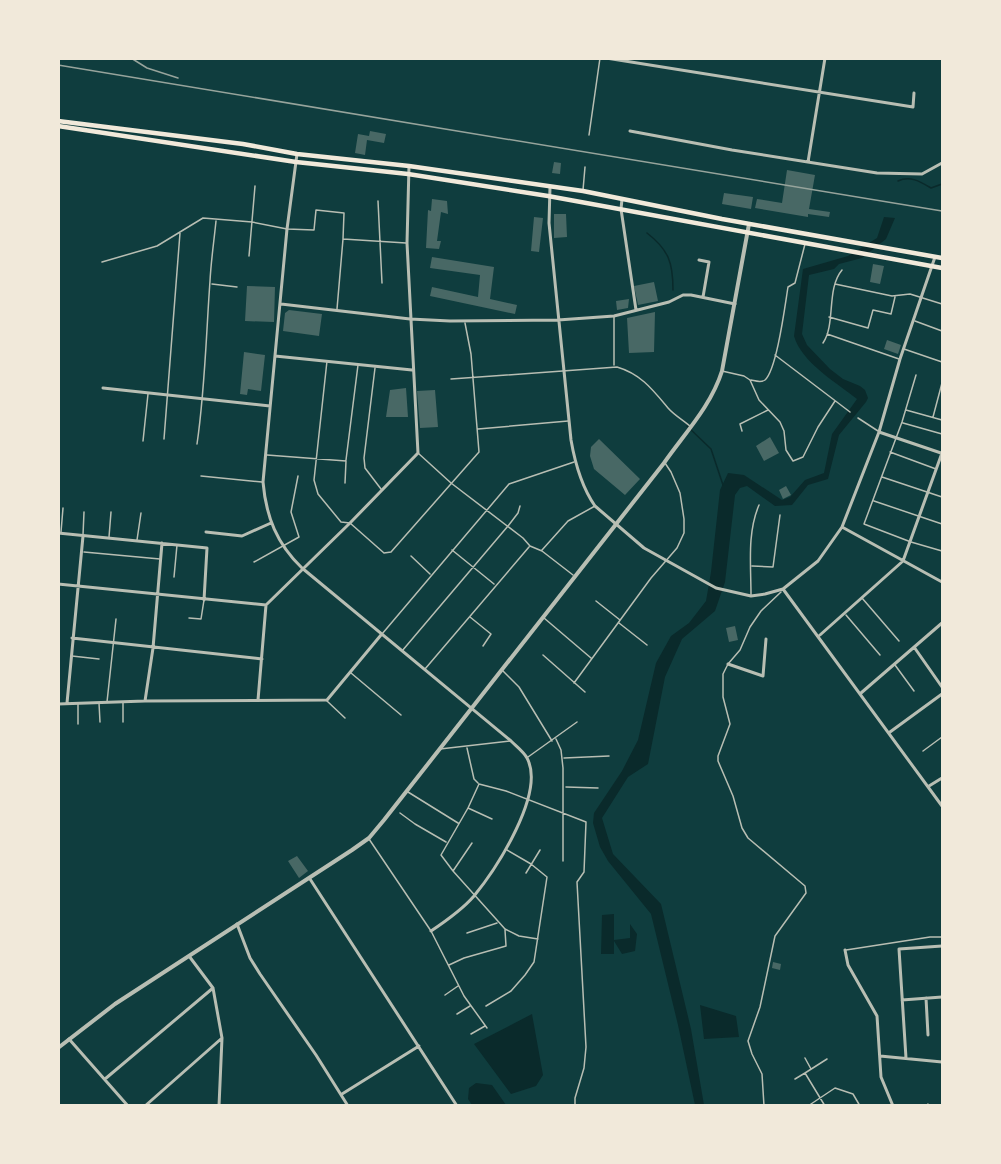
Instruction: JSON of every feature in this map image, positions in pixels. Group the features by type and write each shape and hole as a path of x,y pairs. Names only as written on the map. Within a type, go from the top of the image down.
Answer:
{"main road":[{"path":"58,121 583,191 749,224 942,258"},
{"path":"58,126 296,162 408,174 548,196 942,268"}],"street":[{"path":"606,58 913,107 914,93"},
{"path":"808,162 825,58"},
{"path":"630,130 732,150 893,174 922,174 942,163"},
{"path":"297,154 287,229 263,482 265,503 271,523 282,545 302,568 511,741 527,758 532,779 528,800 505,849 475,895 431,931"},
{"path":"258,700 266,605 418,453 407,243 409,166"},
{"path":"550,187 549,223 563,370 575,462 582,481 595,506 644,548 703,581 729,592 751,596 783,589 818,561 842,527 879,432 900,359 935,257"},
{"path":"622,198 621,209 636,310"},
{"path":"58,1048 115,1004 310,879 369,838 664,463 717,387 722,371 749,224"},
{"path":"699,260 709,262 703,297"},
{"path":"281,304 410,319 465,321 558,320 614,316 669,302 683,295 735,304"},
{"path":"275,356 412,370"},
{"path":"103,388 167,393 270,406"},
{"path":"819,636 903,561 942,453 879,432"},
{"path":"206,532 242,536 271,523"},
{"path":"842,527 942,582"},
{"path":"60,533 207,548 204,600"},
{"path":"67,703 83,536"},
{"path":"145,701 153,648 162,543"},
{"path":"58,584 266,605"},
{"path":"783,589 942,806"},
{"path":"861,693 942,623"},
{"path":"58,704 327,700 381,634"},
{"path":"72,638 261,659"},
{"path":"728,664 763,676 766,639"},
{"path":"914,647 942,687"},
{"path":"890,732 942,694"},
{"path":"929,786 942,778"},
{"path":"310,879 457,1106"},
{"path":"237,924 250,958 348,1106"},
{"path":"906,1058 899,949 942,946"},
{"path":"845,950 848,965 877,1016 881,1077 893,1106"},
{"path":"189,956 213,988 222,1038 219,1106"},
{"path":"105,1080 213,988"},
{"path":"902,1000 942,997"},
{"path":"926,998 928,1035"},
{"path":"145,1106 222,1038"},
{"path":"69,1039 128,1106"},
{"path":"341,1094 419,1046"},
{"path":"880,1056 942,1062"}],"lane":[{"path":"589,135 600,58"},
{"path":"583,191 585,167"},
{"path":"249,256 255,186"},
{"path":"378,201 382,283"},
{"path":"102,262 157,246 203,218 252,222 287,229 314,230 316,210 344,213 337,309"},
{"path":"197,444 203,398 216,220"},
{"path":"164,439 180,232"},
{"path":"343,239 407,243"},
{"path":"722,371 744,376 750,380 764,381 780,342 788,287 795,283 806,244"},
{"path":"823,343 827,334 835,284 842,270"},
{"path":"210,283 237,287"},
{"path":"835,284 895,296 910,294 942,304"},
{"path":"830,318 868,328 873,310 891,314 895,296"},
{"path":"614,316 614,366"},
{"path":"327,360 314,480 318,494 341,522 350,523 384,553 391,552 480,452 465,321"},
{"path":"914,321 942,331"},
{"path":"827,334 900,359"},
{"path":"904,349 942,362"},
{"path":"775,355 850,412"},
{"path":"345,483 358,365"},
{"path":"451,379 614,366 644,381 674,414 691,427"},
{"path":"375,367 364,458 365,468 382,490"},
{"path":"916,375 902,422 864,524 942,551"},
{"path":"750,380 759,400 780,422 784,431 786,450 793,461 803,457 818,427 835,401"},
{"path":"933,418 942,383"},
{"path":"143,441 148,392"},
{"path":"742,431 740,424 768,410"},
{"path":"905,410 942,420"},
{"path":"858,418 879,432"},
{"path":"477,429 569,421"},
{"path":"902,422 942,435"},
{"path":"889,452 942,468"},
{"path":"418,453 451,483 487,508 530,546 542,551 574,576"},
{"path":"266,455 346,461"},
{"path":"381,634 509,484 575,462"},
{"path":"574,683 667,561 684,533 683,504 677,482 664,463"},
{"path":"201,476 263,482"},
{"path":"254,562 299,537 291,512 298,476"},
{"path":"881,477 942,497"},
{"path":"873,500 942,524"},
{"path":"402,651 508,526 518,513 520,506"},
{"path":"542,551 568,521 595,506"},
{"path":"751,596 751,534 759,506"},
{"path":"60,533 63,508"},
{"path":"83,536 84,512"},
{"path":"109,538 111,512"},
{"path":"136,541 141,513"},
{"path":"751,565 773,567 780,515"},
{"path":"174,577 177,545"},
{"path":"424,670 530,546"},
{"path":"452,550 495,585"},
{"path":"81,552 160,560"},
{"path":"411,556 431,574"},
{"path":"764,1106 762,1074 748,1041 760,1007 776,936 806,893 805,886 748,838 718,756 730,724 723,697 722,681 728,664 740,650 750,627 761,611 783,589"},
{"path":"862,597 899,641"},
{"path":"189,618 201,619 204,600"},
{"path":"596,600 647,645"},
{"path":"844,613 880,655"},
{"path":"470,616 491,634 483,646"},
{"path":"542,617 591,658"},
{"path":"107,703 116,620"},
{"path":"543,655 585,692"},
{"path":"71,656 99,659"},
{"path":"895,664 914,691"},
{"path":"501,670 519,687 552,741"},
{"path":"351,672 402,715"},
{"path":"327,700 345,718"},
{"path":"99,703 100,722"},
{"path":"123,703 123,723"},
{"path":"78,704 78,724"},
{"path":"527,758 577,722"},
{"path":"923,751 942,737"},
{"path":"556,739 563,758 563,861"},
{"path":"440,749 511,741"},
{"path":"467,747 474,779 479,784 586,822 584,872 577,882 586,1047 584,1068 575,1098 575,1106"},
{"path":"563,758 609,756"},
{"path":"479,784 441,855 498,923 519,936 538,939"},
{"path":"564,787 598,788"},
{"path":"407,791 458,823"},
{"path":"468,808 492,819"},
{"path":"399,813 447,843"},
{"path":"369,838 431,931 458,986 486,1026 471,1034"},
{"path":"453,872 472,843"},
{"path":"486,1006 511,991 534,962 547,877 531,864 505,849"},
{"path":"526,873 540,850"},
{"path":"467,933 498,923"},
{"path":"448,966 464,958 506,946 505,929"},
{"path":"845,950 942,937"},
{"path":"445,995 458,986"},
{"path":"457,1014 471,1006"},
{"path":"805,1058 812,1069"},
{"path":"795,1079 827,1059"},
{"path":"805,1073 825,1106"},
{"path":"808,1106 835,1088 853,1094 860,1106"}],"water":[{"path":"884,217 895,218 886,239 862,258 839,264 834,269 809,275 802,334 807,345 830,369 843,379 860,386 865,390 868,398 839,435 828,479 808,485 792,505 775,506 747,486 740,488 735,495 725,582 715,611 682,639 665,677 648,764 628,777 602,818 613,854 661,904 691,1029 704,1105 695,1105 651,914 608,861 600,847 593,823 594,813 622,771 638,740 656,663 671,636 689,623 706,601 720,490 728,473 744,475 782,500 790,497 805,480 824,473 832,434 857,399 812,363 798,346 794,336 803,269 848,256 877,238"},
{"path":"614,914 614,940 630,938 630,924 637,934 635,951 622,954 614,941 614,954 601,954 602,915"},
{"path":"700,1005 736,1016 739,1037 704,1039"},
{"path":"532,1014 543,1075 536,1086 511,1094 474,1044"},
{"path":"476,1083 492,1085 506,1105 472,1105 468,1099 469,1088"}],"building":[{"path":"370,131 386,134 384,143 367,140 365,155 355,153 358,134 369,136"},
{"path":"554,162 561,163 560,174 552,173"},
{"path":"787,170 815,175 809,209 830,212 829,217 808,214 808,217 755,208 757,199 782,203"},
{"path":"724,193 753,197 751,209 722,204"},
{"path":"432,199 447,201 448,214 441,212 437,241 441,241 439,249 426,248 428,210 431,211"},
{"path":"554,214 566,214 567,237 554,238"},
{"path":"534,217 543,218 539,252 531,251"},
{"path":"432,257 494,267 490,299 517,305 515,314 430,296 432,287 478,297 480,275 430,268"},
{"path":"873,264 884,266 880,284 870,282"},
{"path":"654,282 658,301 638,305 634,286"},
{"path":"247,286 275,287 274,322 245,321"},
{"path":"629,299 628,308 617,310 616,301"},
{"path":"289,310 322,314 319,336 283,331 285,313"},
{"path":"655,312 654,352 629,353 627,318"},
{"path":"887,340 901,345 898,354 884,349"},
{"path":"244,352 265,355 261,391 248,389 247,395 240,394"},
{"path":"406,388 408,417 386,417 390,390"},
{"path":"435,390 438,427 420,428 417,391"},
{"path":"770,437 779,453 764,461 756,446"},
{"path":"599,439 640,479 625,495 594,469 590,456 591,447"},
{"path":"786,486 791,495 783,499 779,490"},
{"path":"735,626 738,640 729,642 726,628"},
{"path":"297,856 308,871 299,878 288,861"},
{"path":"773,962 781,964 780,970 772,968"}],"waterway":[{"path":"898,181 911,179 931,188 942,184"},
{"path":"647,233 665,251 671,265 673,290"},
{"path":"687,426 711,449 723,485"}],"railway":[{"path":"131,58 147,68 178,78"},
{"path":"58,65 942,211"}]}
